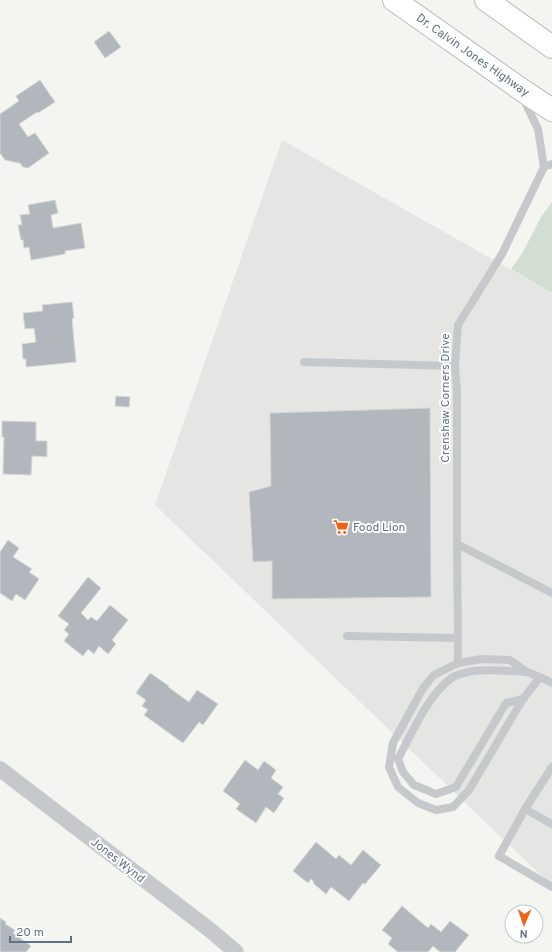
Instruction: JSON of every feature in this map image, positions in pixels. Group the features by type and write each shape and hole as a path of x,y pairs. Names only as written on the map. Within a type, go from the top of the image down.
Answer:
{"highway":[{"name":"Dr. Calvin Jones Highway","path":"394,0 552,110"},
{"path":"486,0 552,47"}],"street":[{"name":"Jones Wynd","path":"0,769 210,930 236,952"}],"lane":[{"name":"Crenshaw Corners Drive","path":"458,662 457,391 455,366 458,325 502,254 548,165 538,129 519,88"},
{"path":"304,362 455,366"},
{"path":"457,544 552,593"},
{"path":"347,636 458,638"},
{"path":"540,677 523,699 469,790 453,807 436,810 418,803 398,787 389,767 394,743 422,688 434,674 458,662 482,659 510,660 527,672 540,677 552,683"},
{"path":"523,699 506,703 456,787 436,794 414,785 403,772 398,759 430,701 439,689 451,678 472,671 491,670 527,672"},
{"path":"552,767 525,809 500,856 552,887"},
{"path":"525,809 552,824"}],"shaded area":[{"path":"282,140 552,293 552,886 155,505"},
{"path":"552,202 552,293 511,269 523,252 541,217"}],"building":[{"path":"109,31 121,47 105,58 94,42"},
{"path":"40,80 55,102 19,124 28,137 35,133 49,153 28,168 23,167 20,163 5,160 0,153 0,114 19,101 16,96"},
{"path":"55,200 58,213 51,215 53,228 81,223 85,248 65,251 65,254 31,260 29,247 24,248 23,240 21,240 18,225 22,225 20,215 30,214 28,205"},
{"path":"72,302 76,362 26,367 26,359 23,359 22,344 36,342 34,328 25,329 23,313 43,311 42,305"},
{"path":"116,396 130,397 129,407 115,406"},
{"name":"Food Lion","path":"430,408 431,597 272,599 272,561 253,562 249,492 271,486 270,413"},
{"path":"2,421 36,422 36,441 47,441 47,457 32,456 31,475 3,474 4,437 2,437"},
{"path":"8,540 19,548 13,557 32,569 29,572 39,579 25,600 16,594 12,601 0,593 0,552"},
{"path":"88,577 101,588 81,613 88,620 91,617 97,621 110,605 128,620 112,640 116,644 108,654 99,646 94,654 88,649 83,656 64,641 69,634 64,630 69,624 58,616"},
{"path":"150,673 189,702 197,690 218,704 203,725 199,722 183,743 144,715 148,710 142,706 146,700 136,693"},
{"path":"245,760 258,770 264,761 276,770 271,778 283,787 278,794 284,798 274,813 266,807 256,823 236,809 240,804 223,791"},
{"path":"316,842 336,859 339,855 351,865 363,850 381,865 365,884 363,883 349,901 331,887 326,894 313,883 314,882 311,879 308,883 293,871"},
{"path":"402,906 428,928 431,924 441,932 450,921 469,935 455,952 440,952 433,946 428,952 398,952 388,944 392,938 382,930"},
{"path":"0,918 6,922 5,924 15,930 13,933 31,946 26,952 0,952"}],"place":[{"name":"Food Lion","path":"341,527"}]}
